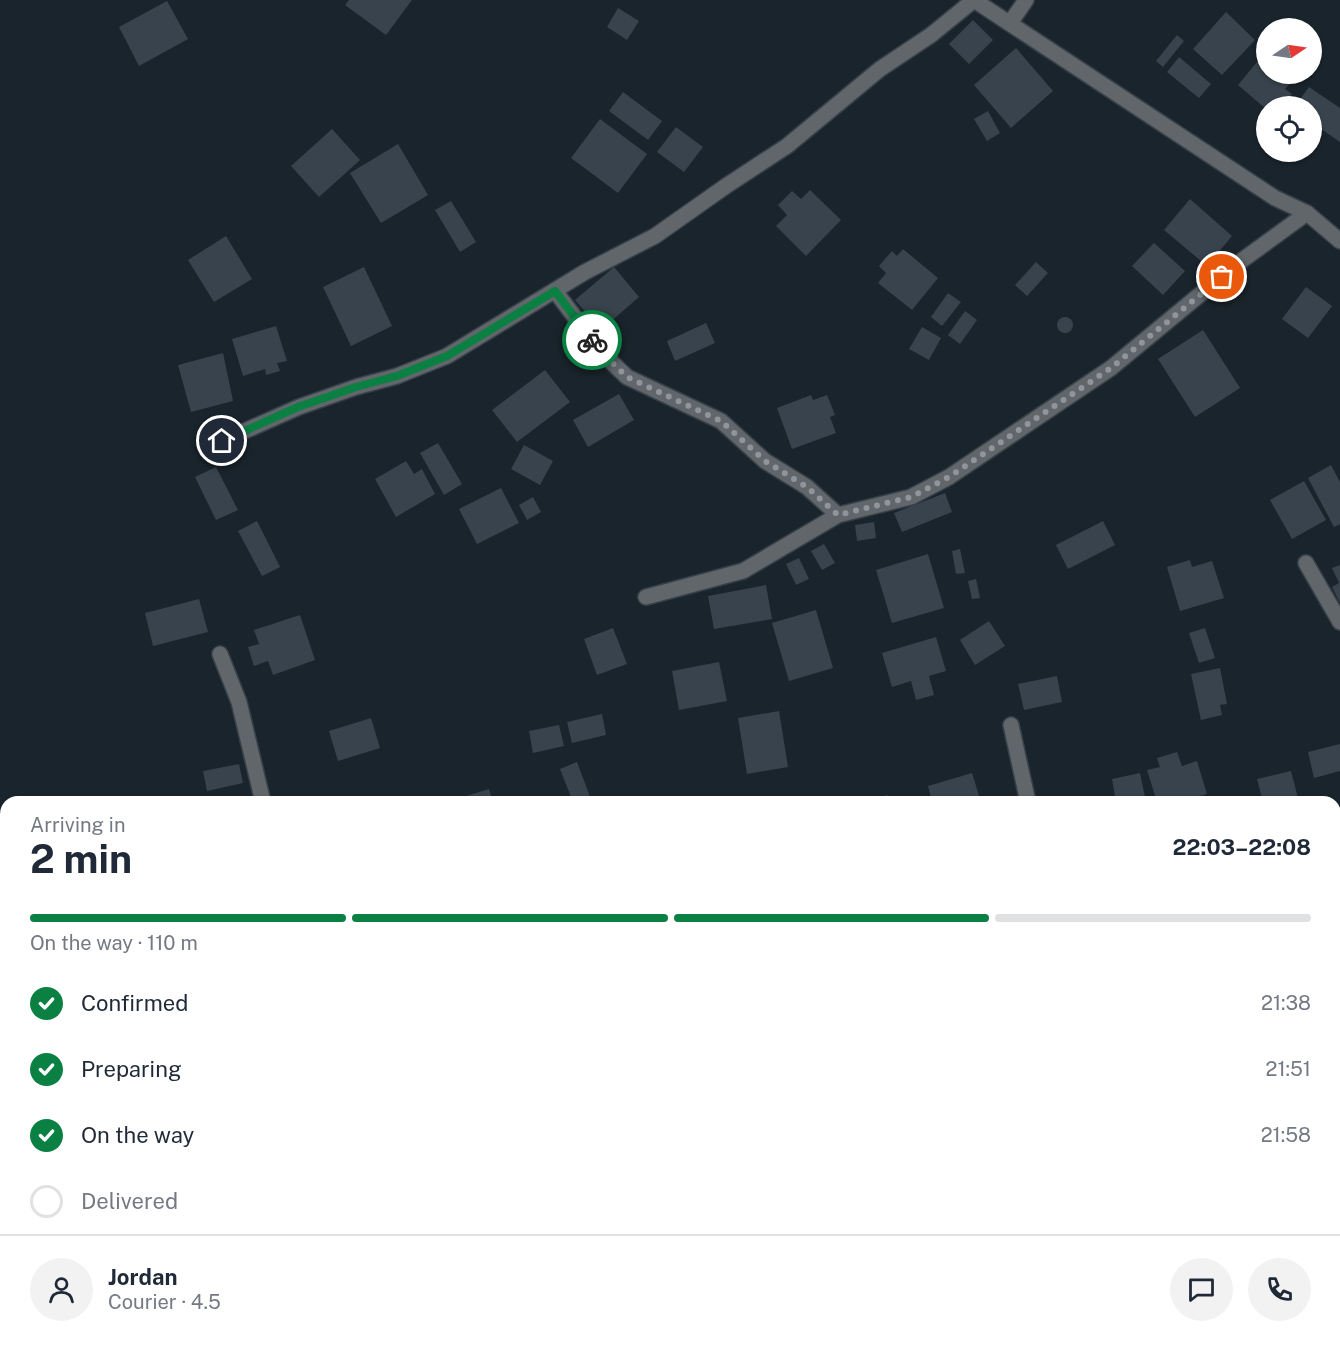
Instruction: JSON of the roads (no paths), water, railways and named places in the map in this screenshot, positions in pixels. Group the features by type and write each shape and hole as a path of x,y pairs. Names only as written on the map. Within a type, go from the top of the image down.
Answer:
{"street":[{"path":"222,441 298,407 397,376 447,356 585,272 655,236 788,146 880,69 931,35 974,0 1275,198 1307,213 1340,242"},
{"path":"1010,23 1026,0"},
{"path":"646,597 743,571 838,515 911,497 949,477 1111,368 1238,264 1307,213"},
{"path":"555,291 602,353 627,377 721,421 765,461 807,487 838,515"},
{"path":"1306,563 1340,622"},
{"path":"220,654 238,702 261,796"},
{"path":"1011,725 1027,796"}]}
